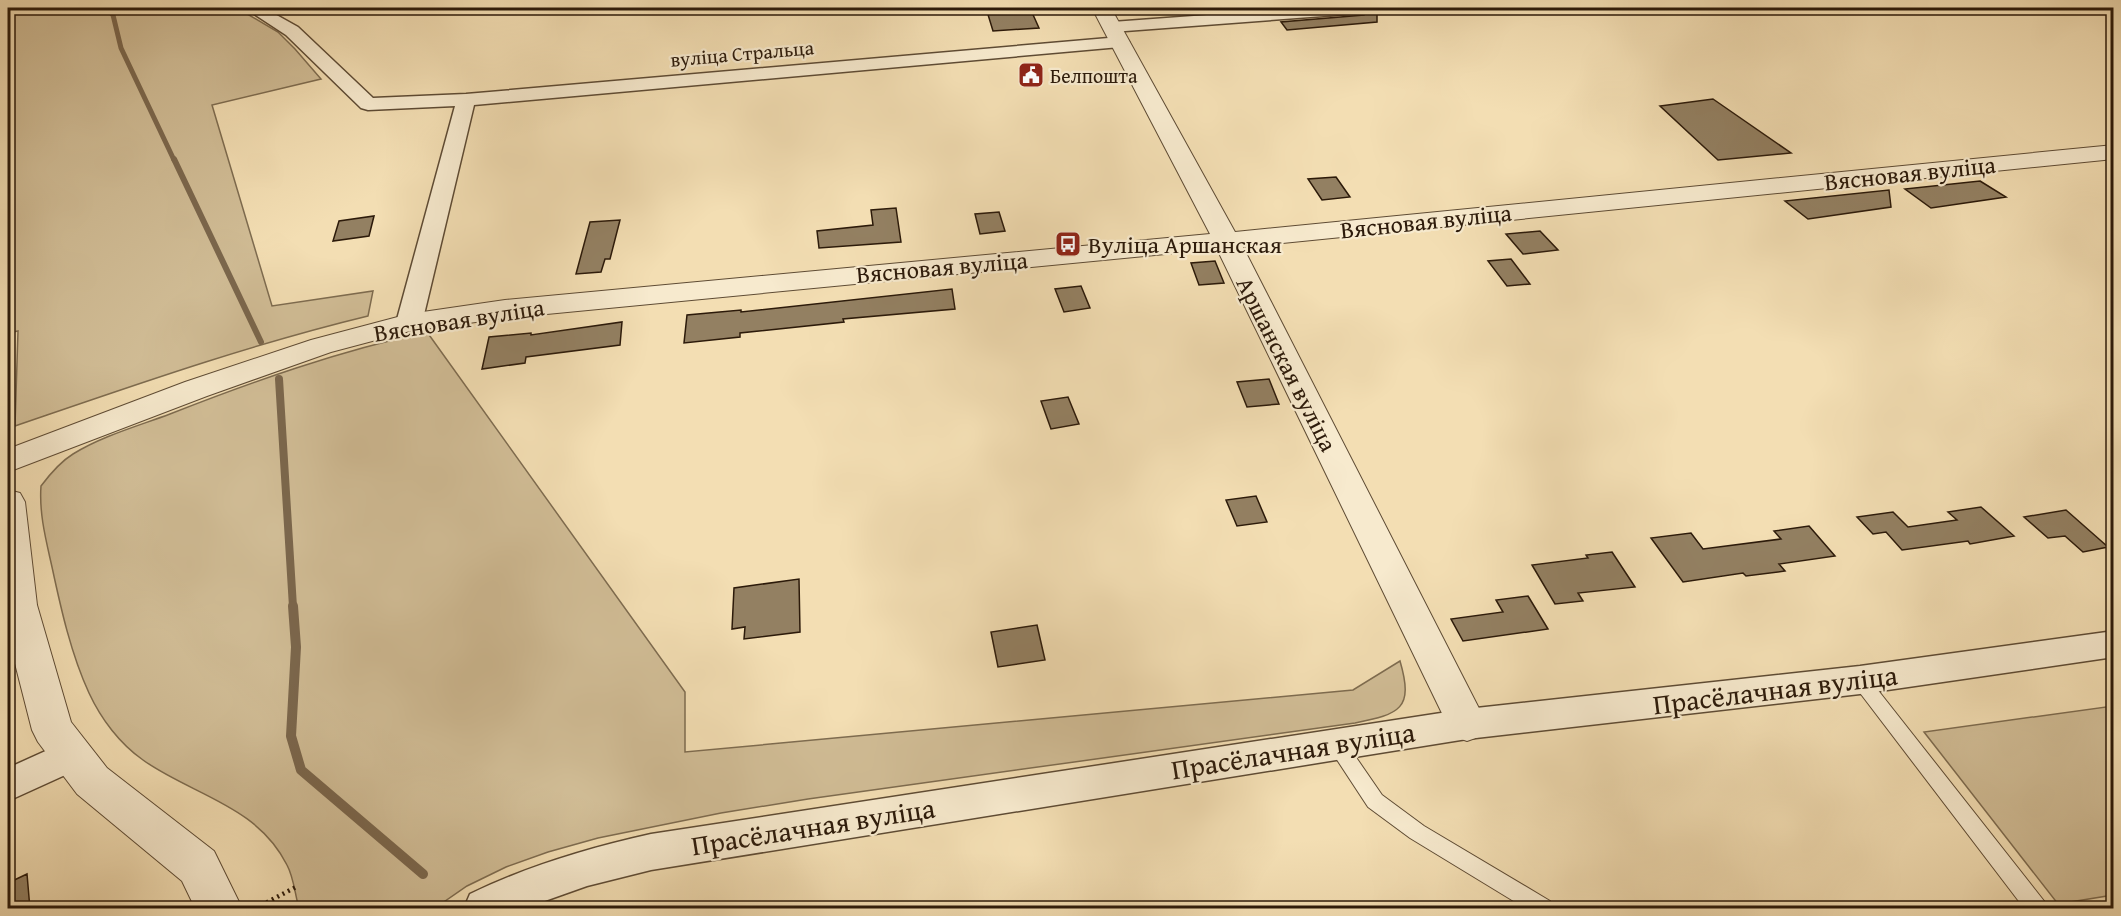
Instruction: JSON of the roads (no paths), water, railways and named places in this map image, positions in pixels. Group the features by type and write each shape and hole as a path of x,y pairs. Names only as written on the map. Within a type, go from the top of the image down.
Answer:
{"street":[{"name":"вуліца Стральца","path":"253,8 292,32 368,104 466,100 1111,25 1364,8"},
{"name":"Аршанская вуліца","path":"1111,25 1209,206 1467,724"},
{"path":"409,323 466,100"},
{"name":"Вясновая вуліца","path":"8,460 227,378 321,346 409,323 505,309 2114,152"},
{"path":"8,502 18,605 53,730 92,781 198,866 219,909"},
{"name":"Прасёлачная вуліца","path":"484,909 514,893 589,865 651,852 1467,724 1860,680 2114,644"},
{"path":"8,785 72,755"}],"lane":[{"path":"1860,680 2037,909"},
{"path":"1335,743 1375,801 1417,832 1543,909"}],"waterway":[{"path":"107,8 113,15 121,48 174,160"},
{"path":"174,159 261,342"},
{"path":"279,379 293,607"},
{"path":"293,606 296,647 291,736 301,770 423,874"}],"place":[{"name":"Белпошта","path":"1031,75"},
{"name":"Вуліца Аршанская","path":"1068,244"}]}
